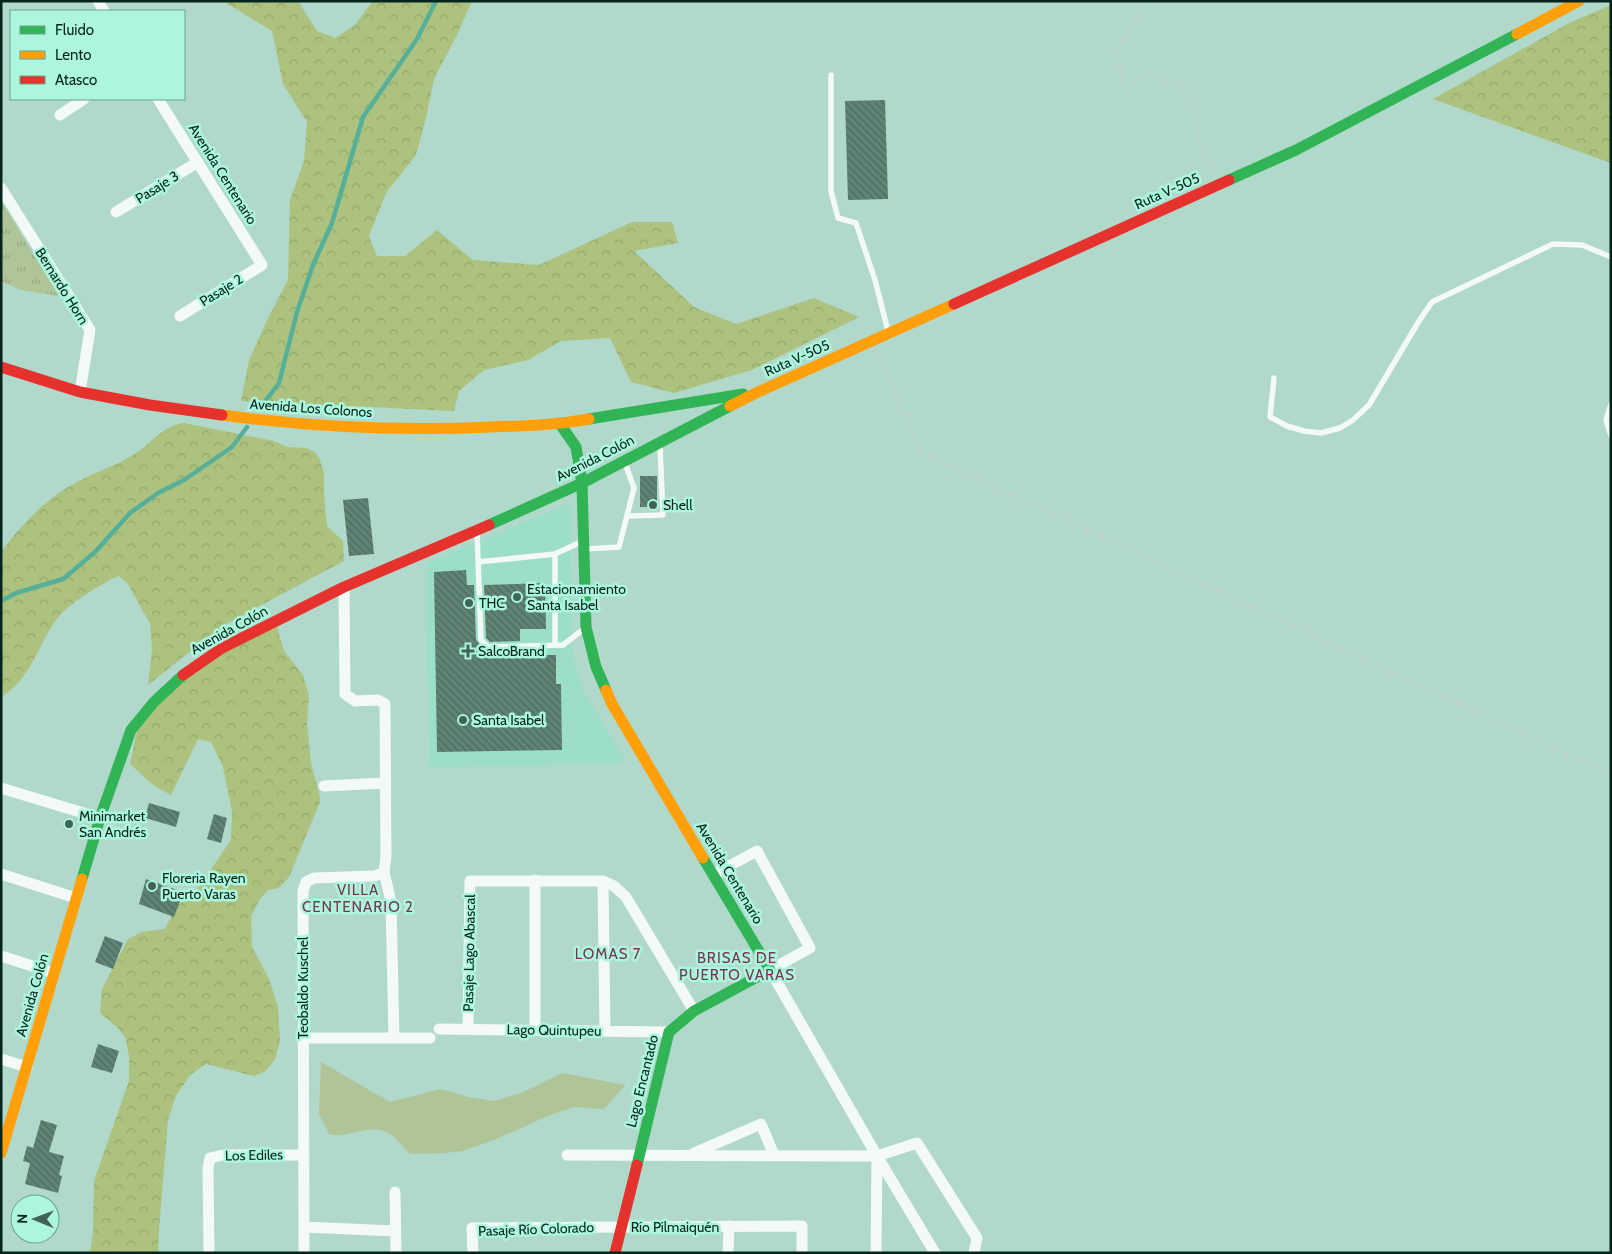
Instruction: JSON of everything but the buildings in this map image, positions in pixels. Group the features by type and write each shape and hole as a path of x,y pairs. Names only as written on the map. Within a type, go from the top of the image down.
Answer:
{"main road":[{"name":"Ruta V-505","path":"758,392 1296,150 1580,1"},
{"name":"Avenida Los Colonos","path":"1,367 80,392 141,404 208,414 325,426 442,429 560,424 758,392"},
{"name":"Avenida Colón","path":"1,1153 100,818 131,730 166,689 196,665 222,648 344,587 477,531 582,483 758,392"},
{"path":"560,424 576,447 582,483"},
{"name":"Avenida Centenario","path":"582,483 586,627 596,667 612,704 770,970"},
{"name":"Lago Encantado","path":"615,1253 669,1032 694,1011 770,970"}],"street":[{"path":"60,115 82,100"},
{"name":"Avenida Centenario","path":"159,100 262,265"},
{"name":"Pasaje 3","path":"116,212 198,162"},
{"name":"Bernardo Horn","path":"1,188 90,330 80,392"},
{"name":"Pasaje 2","path":"180,316 262,265"},
{"path":"344,587 345,694 355,701 378,700 385,704 386,857 384,872 391,902 394,1038"},
{"path":"324,786 385,783"},
{"path":"1,788 100,818"},
{"path":"714,874 757,851 810,948 770,970"},
{"name":"Teobaldo Kuschel","path":"304,1253 303,891 306,882 314,878 375,876 384,872"},
{"path":"1,874 76,898"},
{"path":"535,1030 535,880 604,881 614,886 626,897 694,1011"},
{"name":"Pasaje Lago Abascal","path":"468,1029 470,881 535,880"},
{"path":"604,881 605,1031"},
{"path":"1,956 54,973"},
{"name":"Avenida Centenario","path":"770,970 935,1253"},
{"name":"Lago Quintupeu","path":"440,1029 669,1032"},
{"path":"303,1038 430,1038"},
{"path":"1,1059 27,1067"},
{"path":"688,1156 761,1124 774,1155"},
{"path":"567,1155 877,1156 917,1142 977,1238 974,1253"},
{"name":"Los Ediles","path":"209,1253 208,1168 210,1158 223,1155 304,1155"},
{"path":"876,1253 877,1156"},
{"path":"395,1192 396,1253"},
{"path":"728,1253 729,1226"},
{"name":"Río Pilmaiquén","path":"622,1227 802,1226 802,1253"},
{"name":"Pasaje Río Colorado","path":"473,1253 472,1228 622,1227"},
{"path":"304,1228 395,1231"}],"lane":[{"path":"830,75 831,191 838,218 856,223 875,280 888,333"},
{"path":"1274,378 1270,417 1287,426 1304,431 1321,433 1340,428 1353,420 1369,405 1418,321 1432,302 1553,244 1582,245 1611,257"},
{"path":"1611,404 1606,420 1611,436"},
{"path":"627,516 663,515 660,443"},
{"path":"478,562 555,554 583,545 619,547 634,488 624,461"},
{"path":"477,531 480,640 488,648 563,645 586,627"},
{"path":"555,554 555,646"}],"path":[{"path":"1148,1 1116,50 1126,87 1151,72 1193,98 1200,144 1216,186"},
{"path":"873,340 920,452 1611,775"}],"shaded area":[{"path":"570,503 573,659 583,690 625,760 615,764 429,767 426,563"}],"green space":[{"path":"223,1 298,1 317,31 335,38 355,25 373,1 472,1 434,79 416,155 386,193 369,236 377,256 405,256 437,230 473,260 539,265 632,222 672,222 678,243 634,251 694,307 736,324 814,298 859,317 752,370 674,393 631,382 610,338 561,341 528,360 484,370 459,391 454,411 241,401 249,360 288,280 290,200 304,161 307,122 283,84 272,31"},
{"path":"1611,5 1611,163 1433,99 1571,22"},
{"path":"1,201 59,296 21,290 1,281"},
{"path":"184,423 274,441 287,447 306,448 315,452 320,460 324,474 327,526 343,541 344,561 222,626 148,685 152,649 150,623 128,584 119,576 85,595 61,614 49,630 27,672 11,690 1,697 1,552 26,522 66,488 133,455 163,431"},
{"path":"277,627 284,651 303,675 309,696 307,724 311,763 320,802 289,877 279,888 268,890 260,899 251,916 252,947 269,979 278,1007 280,1041 275,1059 266,1071 254,1076 206,1064 190,1075 176,1096 168,1120 158,1253 90,1253 93,1231 94,1181 129,1081 129,1056 125,1037 117,1027 100,1013 102,989 128,939 142,932 165,929 177,905 192,897 231,840 232,812 223,767 211,742 198,739 171,795 153,785 130,764 141,712 233,642"},
{"path":"321,1062 390,1102 441,1089 468,1097 494,1101 521,1093 562,1073 625,1085 604,1109 573,1107 463,1151 410,1154 393,1136 382,1130 366,1130 339,1135 329,1134 319,1114"}],"waterway":[{"path":"263,404 279,383 297,312 313,265 332,223 363,117 417,39 436,1"},
{"path":"1,601 16,593 63,579 95,552 130,513 158,493 184,480 232,447 247,427"}],"traffic: fast":[{"path":"1229,180 1296,150 1517,34"},
{"path":"589,419 743,394"},
{"path":"560,424 576,447 582,483 730,406"},
{"path":"489,525 582,483 586,627 596,667 606,690"},
{"path":"82,879 100,818 131,730 154,702 183,675"},
{"path":"637,1165 669,1032 694,1011 770,970 703,858"}],"traffic: slow":[{"path":"1517,34 1579,1"},
{"path":"730,406 954,304"},
{"path":"222,415 322,425 390,428 528,426 589,419"},
{"path":"606,690 612,704 703,858"},
{"path":"1,1153 82,879"}],"traffic: jam":[{"path":"954,304 1229,180"},
{"path":"1,367 80,392 150,405 222,415"},
{"path":"183,675 222,648 344,587 489,525"},
{"path":"615,1253 637,1165"}],"place":[{"name":"Shell","path":"653,505"},
{"name":"Estacionamiento Santa Isabel","path":"517,597"},
{"name":"THC","path":"469,603"},
{"name":"SalcoBrand","path":"468,651"},
{"name":"Santa Isabel","path":"463,720"},
{"name":"Minimarket San Andrés","path":"69,824"},
{"name":"Floreria Rayen Puerto Varas","path":"152,886"}],"district":[{"name":"VILLA CENTENARIO 2","path":"358,898"},
{"name":"LOMAS 7","path":"608,954"},
{"name":"BRISAS DE PUERTO VARAS","path":"737,966"}]}
